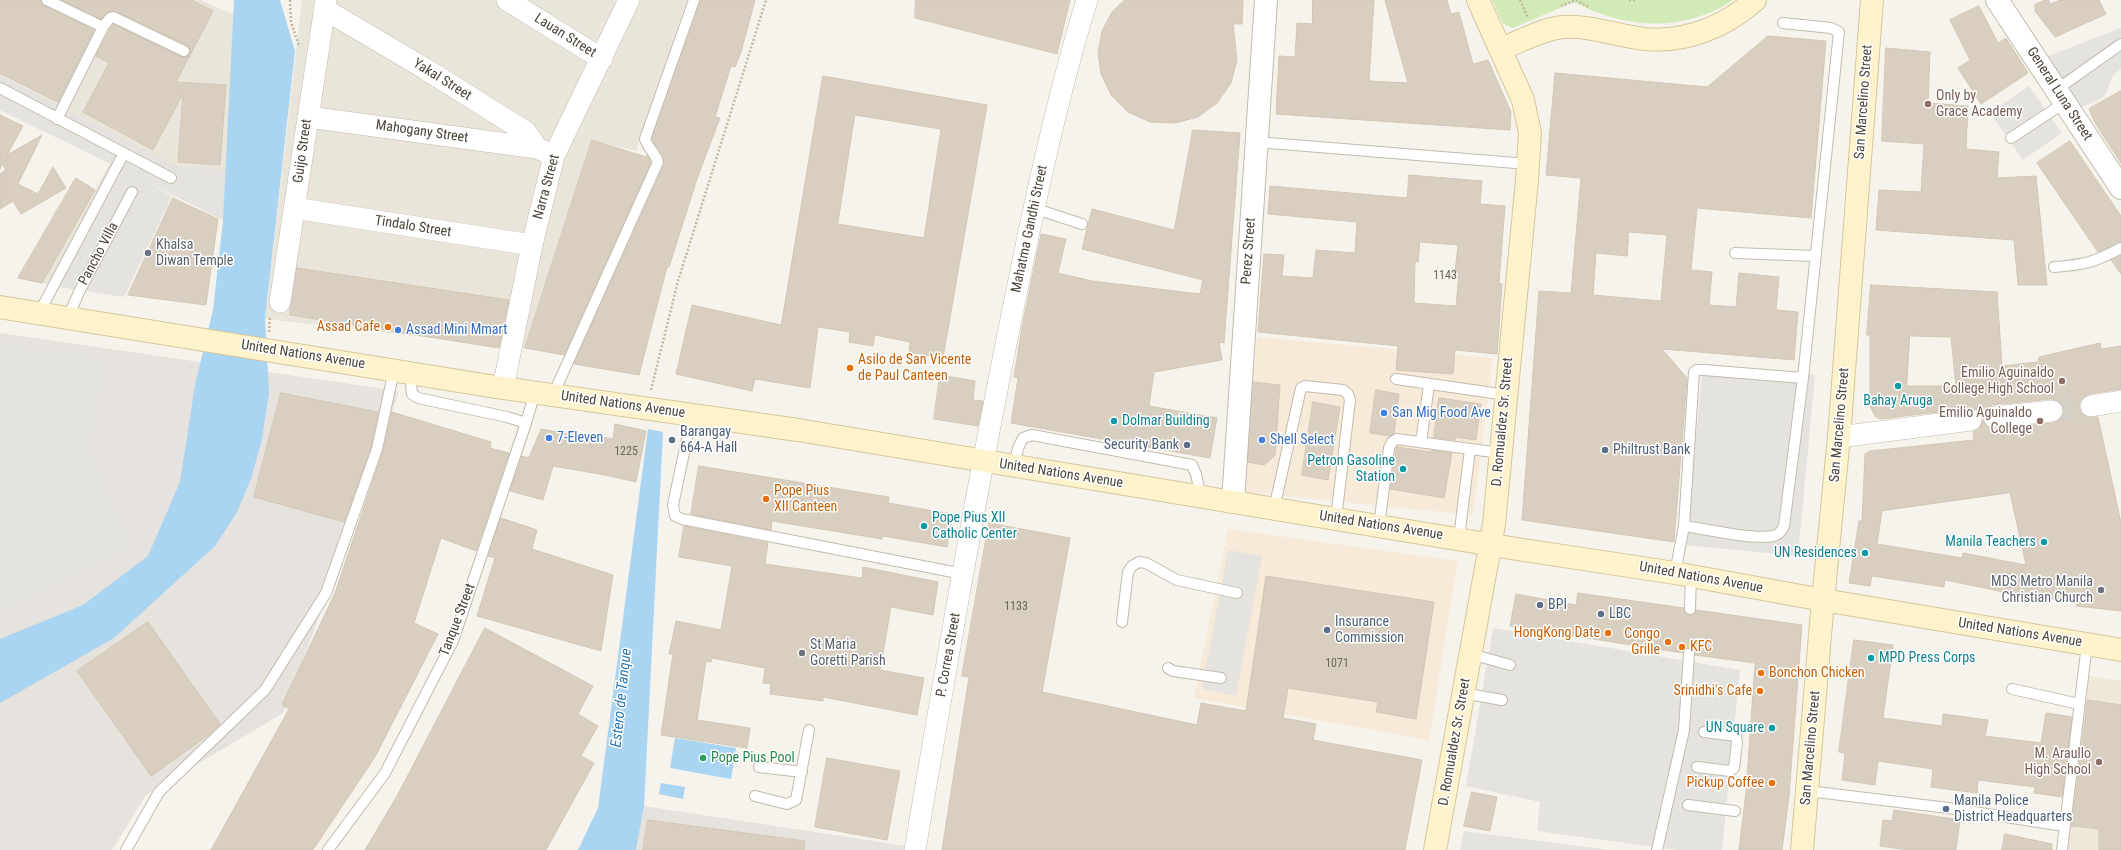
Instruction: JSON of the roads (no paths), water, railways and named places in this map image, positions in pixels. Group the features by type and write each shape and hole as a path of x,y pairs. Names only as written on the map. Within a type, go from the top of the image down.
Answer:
{"main road":[{"name":"D. Romualdez Sr. Street","path":"1435,850 1491,544 1530,133 1523,100 1478,0"},
{"path":"1500,49 1562,27 1583,27 1644,39 1683,37 1720,26 1755,0"},
{"name":"San Marcelino Street","path":"1802,850 1823,600 1839,437 1872,0"},
{"name":"United Nations Avenue","path":"0,307 270,349 503,388 682,414 1014,466 1378,526 1683,574 1823,600 2121,650"}],"street":[{"name":"Lauan Street","path":"507,0 602,59"},
{"name":"Narra Street","path":"503,388 532,246 545,152 602,59 629,0"},
{"name":"Mahatma Gandhi Street","path":"982,461 1033,208 1068,64 1088,0"},
{"name":"Perez Street","path":"1233,502 1266,0"},
{"name":"General Luna Street","path":"1997,0 2121,188"},
{"name":"Guijo Street","path":"280,302 325,5"},
{"name":"Yakal Street","path":"325,5 526,132 545,152"},
{"name":"Mahogany Street","path":"308,117 545,152"},
{"name":"Tindalo Street","path":"294,208 532,246"},
{"path":"2091,406 2121,402"},
{"path":"1994,417 2052,411"},
{"path":"1839,437 1971,420"},
{"name":"P. Correa Street","path":"915,850 982,461"}],"lane":[{"path":"47,0 103,27"},
{"name":"Tanque Street","path":"328,850 385,773 453,641 526,423 544,393 658,162 655,153 648,147 645,139 694,0"},
{"path":"57,119 107,20 113,17 184,51"},
{"path":"1684,526 1747,535 1774,536 1780,534 1784,526 1803,378 1839,32 1831,28 1783,23"},
{"path":"2011,138 2121,44"},
{"path":"0,88 171,178"},
{"path":"1257,142 1528,164"},
{"path":"39,313 124,153"},
{"name":"Pancho Villa","path":"68,317 80,290 132,192"},
{"path":"1033,208 1082,224"},
{"path":"2054,267 2081,265 2097,261 2121,248"},
{"path":"1735,253 1815,256"},
{"path":"1690,609 1683,574 1684,526 1694,372 1697,370 1704,370 1803,378"},
{"path":"402,372 412,394 418,398 507,417 526,423"},
{"path":"126,850 159,792 265,690 326,593 377,449 402,372"},
{"path":"1396,379 1506,395"},
{"path":"1421,442 1429,385"},
{"path":"1274,509 1301,388 1305,386 1343,390 1348,394 1350,400 1336,518"},
{"path":"682,414 673,505 675,516 682,519 963,574"},
{"path":"1014,466 1018,448 1024,438 1032,435 1192,465 1196,474 1201,497"},
{"path":"1378,526 1389,448 1392,442 1397,439 1500,453"},
{"path":"1459,538 1470,449"},
{"path":"1122,622 1128,572 1132,566 1139,562 1146,563 1177,580 1237,593"},
{"path":"2062,850 2087,644"},
{"path":"1471,654 1510,665"},
{"path":"1657,850 1684,730 1689,654"},
{"path":"1168,668 1173,672 1221,678"},
{"path":"2012,689 2079,704"},
{"path":"1463,693 1502,700"},
{"path":"755,796 787,804 796,800 809,730"},
{"path":"1697,767 1730,772 1734,768 1737,742 1736,736 1704,732"},
{"path":"759,767 802,772"},
{"path":"1808,791 1948,808 2064,826"},
{"path":"1688,805 1735,811"}],"water":[{"path":"234,0 280,0 295,51 265,319 269,393 262,439 251,479 236,514 215,546 114,638 0,703 0,639 83,605 148,556 180,482 195,385 213,310 223,220"},
{"name":"Estero de Tanque","path":"648,429 663,432 644,806 636,850 578,850 598,808"},
{"name":"Pope Pius Pool","path":"675,738 736,748 731,779 670,768"},
{"path":"661,783 685,787 683,799 659,794"}],"tunnel":[{"path":"2052,411 2091,406"}],"place":[{"name":"Only by Grace Academy","path":"1928,104"},
{"name":"Khalsa Diwan Temple","path":"148,253"},
{"name":"Assad Cafe","path":"388,327"},
{"name":"Assad Mini Mmart","path":"398,330"},
{"name":"Asilo de San Vicente de Paul Canteen","path":"850,368"},
{"name":"Emilio Aguinaldo College High School","path":"2062,381"},
{"name":"Bahay Aruga","path":"1898,386"},
{"name":"San Mig Food Ave","path":"1384,413"},
{"name":"Dolmar Building","path":"1114,421"},
{"name":"Emilio Aguinaldo College","path":"2040,421"},
{"name":"7-Eleven","path":"549,438"},
{"name":"Barangay 664-A Hall","path":"672,440"},
{"name":"Shell Select","path":"1262,440"},
{"name":"Security Bank","path":"1187,445"},
{"name":"Philtrust Bank","path":"1605,450"},
{"name":"Petron Gasoline Station","path":"1403,469"},
{"name":"Pope Pius XII Canteen","path":"766,499"},
{"name":"Pope Pius XII Catholic Center","path":"924,526"},
{"name":"Manila Teachers","path":"2044,542"},
{"name":"UN Residences","path":"1865,553"},
{"name":"MDS Metro Manila Christian Church","path":"2101,590"},
{"name":"BPI","path":"1540,605"},
{"name":"LBC","path":"1601,614"},
{"name":"Insurance Commission","path":"1327,630"},
{"name":"HongKong Date","path":"1608,633"},
{"name":"Congo Grille","path":"1668,642"},
{"name":"KFC","path":"1682,647"},
{"name":"St Maria Goretti Parish","path":"802,653"},
{"name":"MPD Press Corps","path":"1871,658"},
{"name":"Bonchon Chicken","path":"1761,673"},
{"name":"Srinidhi's Cafe","path":"1760,691"},
{"name":"UN Square","path":"1772,728"},
{"name":"Pope Pius Pool","path":"703,758"},
{"name":"M. Araullo High School","path":"2099,762"},
{"name":"Pickup Coffee","path":"1772,783"},
{"name":"Manila Police District Headquarters","path":"1946,809"}]}
